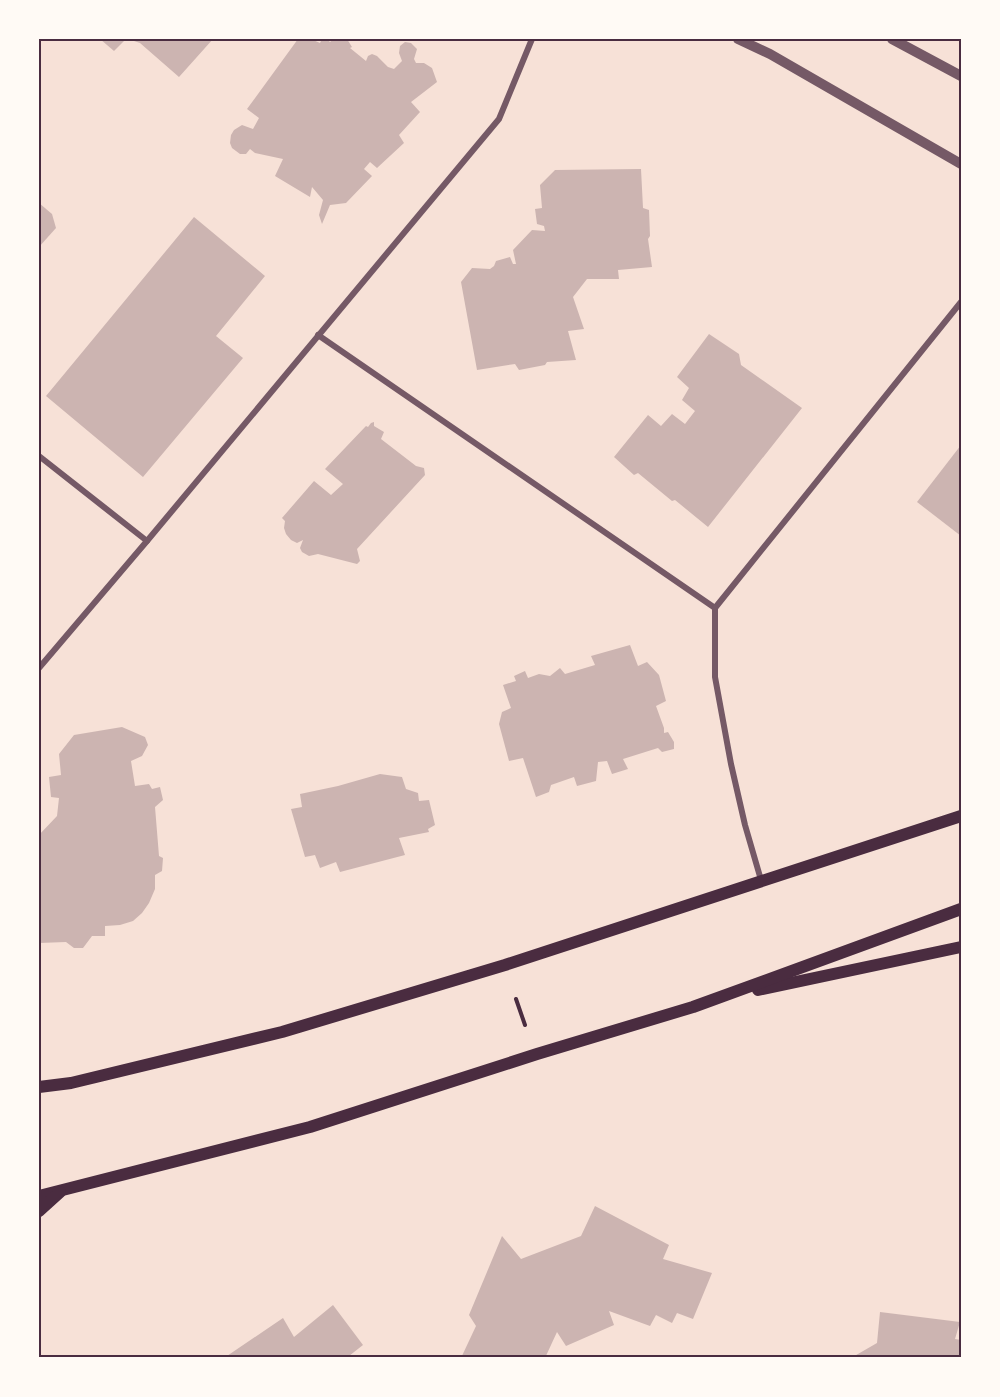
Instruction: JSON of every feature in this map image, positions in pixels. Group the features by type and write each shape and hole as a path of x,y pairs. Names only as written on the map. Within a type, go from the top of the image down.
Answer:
{"main road":[{"path":"39,1087 82,1080 282,1032 505,965 961,816"},
{"path":"39,1196 310,1127 716,999 961,909"},
{"path":"716,999 961,947"},
{"path":"39,1211 61,1191"}],"street":[{"path":"39,668 499,119 532,39"},
{"path":"738,39 770,54 961,164"},
{"path":"892,39 961,76"},
{"path":"761,880 745,825 715,677 715,608 961,302"},
{"path":"318,335 715,608"},
{"path":"39,456 147,541"}],"path":[{"path":"516,999 525,1025"}],"building":[{"path":"100,39 126,39 114,51"},
{"path":"128,39 213,39 179,77 140,43"},
{"path":"298,39 311,39 320,43 322,39 330,42 334,39 347,39 352,47 350,48 366,61 372,54 394,69 402,61 399,53 400,46 405,42 411,43 417,49 414,59 416,63 424,63 432,68 437,82 411,102 420,112 399,135 404,143 377,168 370,162 364,169 372,176 346,203 330,205 322,224 319,215 323,200 312,187 310,197 275,176 283,159 255,153 250,149 246,154 240,154 232,148 230,143 234,130 242,125 253,129 259,118 247,109"},
{"path":"641,169 643,208 649,210 650,236 648,239 652,267 618,270 619,279 587,279 573,297 584,329 568,331 576,360 547,362 545,365 519,370 515,364 477,370 461,282 472,268 490,269 496,261 510,257 513,264 516,264 513,250 532,230 545,231 544,226 537,224 535,209 542,208 540,185 555,170"},
{"path":"39,203 52,214 56,228 39,247"},
{"path":"194,217 265,276 216,336 243,358 143,477 46,396"},
{"path":"709,334 739,354 741,365 802,408 708,527 638,473 634,475 614,457 648,415 661,426 672,414 685,424 695,411 682,400 689,388 677,377"},
{"path":"374,422 374,426 384,432 381,439 416,466 424,468 425,475 357,549 360,561 357,564 318,554 309,556 300,548 303,540 297,543 286,534 285,521 282,518 314,481 331,495 343,484 325,469 366,426"},
{"path":"961,445 961,536 917,502"},
{"path":"630,645 638,666 647,662 659,675 666,701 656,706 664,733 668,732 674,742 674,749 662,752 658,748 623,759 628,769 612,774 607,761 598,762 596,781 577,786 574,777 551,785 549,792 536,797 523,758 509,761 499,724 502,712 511,708 503,685 516,681 514,676 525,671 528,678 539,674 550,676 560,668 565,674 595,665 591,656"},
{"path":"122,727 145,737 148,745 142,756 131,761 135,786 149,784 152,789 160,787 163,800 155,807 159,856 163,858 162,871 155,875 155,889 149,903 133,921 105,926 105,936 92,936 83,948 74,948 66,942 39,943 39,835 57,816 59,798 51,797 49,777 61,775 59,754 74,735"},
{"path":"380,774 402,777 406,789 418,793 419,801 429,800 435,825 428,829 429,832 399,838 405,855 340,872 336,862 320,868 315,855 305,857 291,809 302,807 300,794"},
{"path":"595,1206 669,1245 663,1259 712,1273 693,1319 677,1313 672,1323 656,1315 650,1326 609,1311 614,1325 566,1346 557,1332 545,1358 461,1358 476,1326 469,1315 502,1236 521,1259 581,1236"},
{"path":"333,1305 363,1345 349,1356 350,1358 224,1358 283,1318 294,1337"},
{"path":"880,1312 960,1322 955,1339 961,1340 961,1358 851,1358 877,1343"}]}
